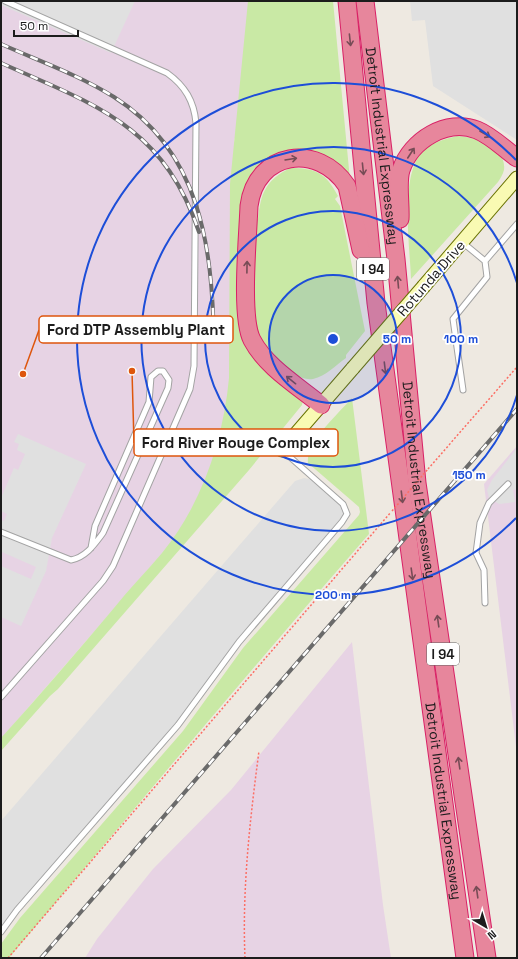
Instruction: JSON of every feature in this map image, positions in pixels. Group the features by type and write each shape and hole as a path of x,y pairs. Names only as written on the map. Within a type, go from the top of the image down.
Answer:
{"highway":[{"name":"Detroit Industrial Expressway","path":"346,1 376,304 464,955"},
{"name":"Detroit Industrial Expressway","path":"365,1 396,259 417,483 487,958"},
{"path":"396,259 401,209 401,171 410,153 420,142 439,130 457,127 467,128 485,134 517,158"},
{"path":"321,405 266,359 252,340 248,328 246,313 249,206 252,192 264,172 274,164 285,160 309,158 329,166 348,186 359,243 376,304"}],"main road":[{"name":"Rotunda Drive","path":"282,450 517,178"}],"lane":[{"path":"1,697 103,581 113,566 190,389 194,366 196,123 193,103 188,93 177,80 167,72 5,1"},
{"path":"485,261 517,224"},
{"path":"462,242 485,261 488,277 453,319 463,390"},
{"path":"1,532 71,560 79,559 91,548 103,533 168,388 169,380 163,371 154,373 151,377 149,402 94,526 91,548"},
{"path":"1,932 17,910 178,725 239,642 342,522 347,514 343,504 282,450"},
{"path":"485,604 484,570 476,553 480,523 488,503 508,484"}],"path":[{"path":"8,958 517,367"},
{"path":"245,958 243,920 251,816 259,750"}],"shaded area":[{"path":"1,1 292,1 234,140 296,399 1,739"},
{"path":"1,1 135,1 111,53 1,5"},
{"path":"410,1 517,1 517,140 433,86 425,20 412,21"},
{"path":"18,434 86,464 52,538 46,571 21,626 1,617 1,566 31,579 36,567 2,552 1,554 1,520 4,521 7,514 1,511 1,498 14,468 18,470 25,454 17,450 19,444 14,442"},
{"path":"517,446 517,755 484,484"},
{"path":"517,448 517,489 513,490 515,502 499,504 489,498 487,490 492,480"},
{"path":"304,478 314,480 343,504 347,514 239,642 178,725 1,931 1,821 295,481"},
{"path":"352,642 383,905 391,958 85,958 97,939 153,869 231,790"}],"green space":[{"path":"248,1 333,1 350,180 336,164 263,165 238,312 303,400 302,405 249,470 58,689 1,751 1,738 156,560 176,534 199,493 216,448 222,425 229,378 230,184"},
{"path":"457,136 472,138 488,144 495,149 504,162 504,172 498,182 411,279 408,231 408,194 411,177 416,162 423,151 435,143"},
{"path":"290,168 307,169 319,173 334,188 338,196 335,199 340,206 365,331 346,355 346,358 327,373 313,379 305,379 296,375 278,361 263,343 253,324 254,220 258,219 263,195 270,183"},
{"path":"352,398 369,534 143,798 9,958 1,958 1,944 20,918 183,731 243,648 359,515 359,507 308,463 312,446 317,437"}],"railway":[{"path":"1,44 73,75 101,89 143,119 166,145 183,174 196,204 210,271 214,341"},
{"path":"1,63 67,92 122,123 145,143 166,166 184,196 199,232"},
{"path":"41,958 517,409"}],"place":[{"name":"Ford River Rouge Complex","path":"132,371"},
{"name":"Ford DTP Assembly Plant","path":"23,374"}]}
